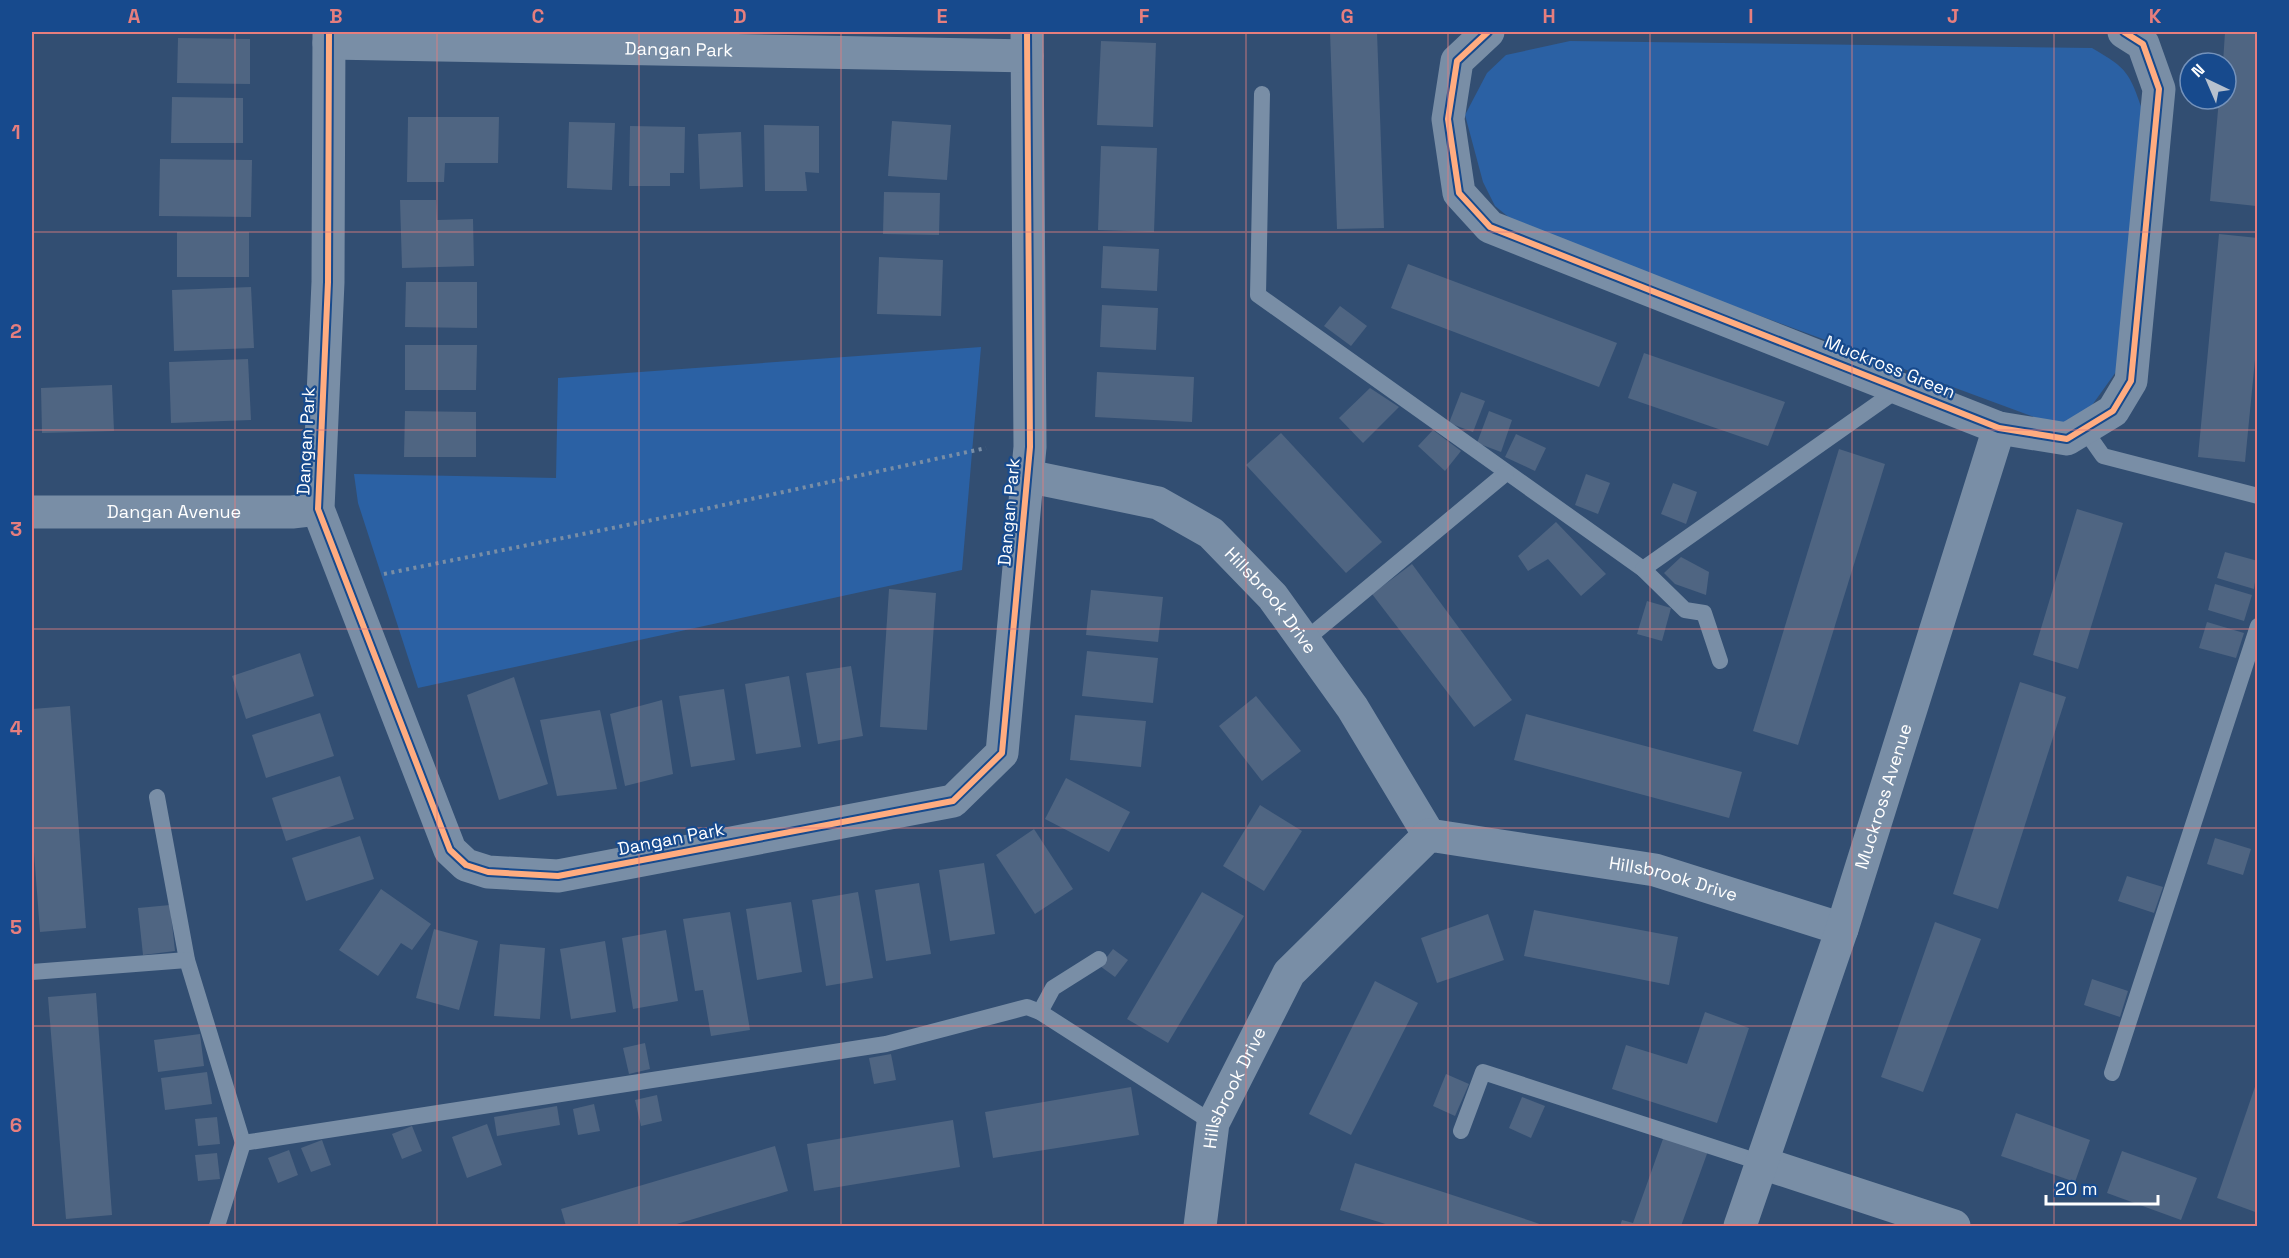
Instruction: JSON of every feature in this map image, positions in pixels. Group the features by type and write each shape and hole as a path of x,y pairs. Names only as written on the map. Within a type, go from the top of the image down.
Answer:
{"street":[{"name":"Muckross Green","path":"1488,32 1457,61 1448,119 1459,193 1490,227 1902,387 1999,428 2067,439 2113,411 2131,381 2158,89 2143,44 2124,32"},
{"name":"Dangan Park","path":"329,37 1027,44 1030,447 1002,753 953,801 558,876 488,872 466,865 450,850 318,509 328,282 329,37"},
{"name":"Muckross Avenue","path":"1740,1227 1842,929 1999,428"},
{"name":"Hillsbrook Drive","path":"1028,476 1158,503 1211,533 1273,597 1352,707 1429,835"},
{"name":"Dangan Avenue","path":"32,512 292,512 318,509"},
{"name":"Hillsbrook Drive","path":"1429,835 1656,870 1842,929"},
{"name":"Hillsbrook Drive","path":"1200,1227 1213,1123 1289,974 1429,835"},
{"path":"1762,1163 1954,1227"}],"lane":[{"path":"1262,94 1258,295 1643,569 1685,610 1704,613 1720,661"},
{"path":"1643,569 1902,387"},
{"path":"2084,429 2103,456 2258,496"},
{"path":"1304,641 1506,473"},
{"path":"2112,1073 2258,626"},
{"path":"157,797 187,960 243,1143 217,1227"},
{"path":"1040,1012 1053,988 1099,959"},
{"path":"32,972 187,960"},
{"path":"243,1143 886,1044 1027,1007 1040,1012 1213,1123"},
{"path":"1461,1131 1483,1072 1762,1163"}],"path":[{"path":"384,574 682,514 986,448"}],"shaded area":[{"path":"1570,41 2092,48 2104,55 2126,73 2143,112 2118,369 2090,408 2061,427 1522,228 1495,206 1483,182 1465,115 1487,73 1506,55"},
{"path":"981,347 962,570 418,688 358,503 354,474 556,478 558,378"}],"building":[{"path":"1330,32 1377,32 1384,228 1337,229"},
{"path":"2225,32 2258,32 2256,206 2210,201 2218,111 2238,111 2238,51 2224,51"},
{"path":"178,38 250,39 250,84 177,83"},
{"path":"1101,41 1156,43 1153,127 1097,125"},
{"path":"172,97 243,98 243,143 171,143"},
{"path":"408,117 499,117 498,163 445,163 444,182 407,182"},
{"path":"892,121 951,125 947,180 888,176"},
{"path":"569,122 615,123 612,190 567,188"},
{"path":"764,125 819,126 819,173 805,172 807,191 765,191"},
{"path":"630,126 685,127 684,173 670,173 670,186 629,186"},
{"path":"741,132 743,187 700,189 698,134"},
{"path":"1101,146 1157,148 1154,232 1098,230"},
{"path":"160,159 252,160 251,217 159,216"},
{"path":"884,192 940,193 939,235 883,234"},
{"path":"400,200 436,200 437,220 473,219 474,266 402,268"},
{"path":"177,232 249,232 249,277 177,277"},
{"path":"2219,234 2258,238 2258,329 2245,462 2198,457"},
{"path":"1103,246 1159,249 1157,291 1101,288"},
{"path":"879,257 943,260 941,316 877,314"},
{"path":"1408,264 1617,343 1599,387 1391,308"},
{"path":"406,282 477,282 477,328 405,327"},
{"path":"251,287 254,348 174,351 172,290"},
{"path":"1102,305 1158,308 1156,350 1100,347"},
{"path":"1340,306 1367,326 1351,346 1324,326"},
{"path":"405,345 477,345 476,390 405,390"},
{"path":"1644,353 1785,402 1768,446 1628,398"},
{"path":"248,359 251,420 171,423 169,362"},
{"path":"1097,372 1194,377 1192,422 1095,417"},
{"path":"112,385 114,431 42,433 41,388"},
{"path":"1370,388 1399,407 1363,443 1339,418"},
{"path":"1461,392 1485,401 1473,432 1449,423"},
{"path":"405,411 476,412 476,457 404,457"},
{"path":"1489,411 1512,420 1501,452 1477,443"},
{"path":"1433,430 1461,451 1445,471 1418,446"},
{"path":"1281,433 1382,542 1346,573 1246,465"},
{"path":"1516,434 1546,448 1535,471 1505,457"},
{"path":"1839,449 1885,464 1798,745 1753,731"},
{"path":"1586,474 1610,483 1598,514 1575,505"},
{"path":"1673,483 1697,492 1686,524 1661,514"},
{"path":"2077,509 2123,523 2078,669 2033,655"},
{"path":"1556,522 1606,574 1581,596 1548,559 1528,571 1518,556"},
{"path":"2225,552 2258,561 2254,589 2217,578"},
{"path":"1681,557 1709,572 1706,595 1675,584 1664,573"},
{"path":"1412,564 1512,700 1474,727 1372,594"},
{"path":"2215,584 2252,595 2244,621 2208,610"},
{"path":"889,589 936,593 927,730 880,727"},
{"path":"1091,590 1163,597 1158,642 1086,635"},
{"path":"1647,601 1671,608 1662,641 1637,634"},
{"path":"2207,622 2244,633 2236,658 2199,648"},
{"path":"1087,651 1158,658 1153,703 1082,696"},
{"path":"300,653 314,696 246,719 232,676"},
{"path":"851,666 863,736 818,744 806,673"},
{"path":"789,676 801,747 756,754 745,684"},
{"path":"514,677 548,784 499,800 467,695"},
{"path":"2020,682 2066,697 1998,909 1953,894"},
{"path":"724,689 735,760 691,767 679,696"},
{"path":"1256,696 1301,751 1262,781 1219,726"},
{"path":"662,700 673,774 625,786 610,714"},
{"path":"70,706 86,928 40,932 32,826 32,709"},
{"path":"600,710 617,789 557,796 540,720"},
{"path":"320,713 334,756 266,778 252,735"},
{"path":"1526,714 1742,772 1729,818 1514,760"},
{"path":"1075,715 1146,721 1141,767 1070,760"},
{"path":"340,776 354,819 286,841 272,798"},
{"path":"1066,778 1130,812 1109,852 1045,819"},
{"path":"1260,805 1302,831 1264,891 1223,866"},
{"path":"1034,829 1073,889 1035,914 996,855"},
{"path":"360,836 374,879 306,901 292,858"},
{"path":"2215,838 2251,849 2243,875 2207,864"},
{"path":"984,863 995,934 950,941 939,870"},
{"path":"2127,876 2163,887 2154,913 2118,901"},
{"path":"919,883 931,954 886,961 875,890"},
{"path":"381,889 431,924 412,950 401,943 378,976 339,950"},
{"path":"858,892 873,978 826,986 812,900"},
{"path":"1202,892 1244,916 1168,1043 1127,1019"},
{"path":"791,902 802,972 757,980 746,909"},
{"path":"170,905 175,951 143,955 138,908"},
{"path":"1534,910 1678,937 1669,985 1524,956"},
{"path":"730,912 750,1030 711,1036 703,990 695,991 683,919"},
{"path":"1488,914 1504,960 1437,983 1421,938"},
{"path":"1935,922 1981,939 1923,1092 1881,1077"},
{"path":"434,929 478,941 459,1010 416,998"},
{"path":"666,930 678,1001 633,1009 622,938"},
{"path":"605,941 616,1012 571,1019 560,949"},
{"path":"500,944 545,948 540,1019 494,1016"},
{"path":"1113,949 1128,960 1115,977 1100,966"},
{"path":"2092,979 2128,991 2120,1017 2084,1005"},
{"path":"1375,981 1418,1003 1351,1135 1309,1114"},
{"path":"96,993 112,1215 66,1219 48,997"},
{"path":"1705,1012 1749,1028 1717,1123 1612,1089 1626,1045 1687,1064"},
{"path":"200,1034 204,1066 158,1072 154,1040"},
{"path":"645,1043 650,1069 629,1074 623,1048"},
{"path":"891,1054 896,1080 874,1084 869,1058"},
{"path":"207,1072 212,1104 165,1110 161,1078"},
{"path":"1446,1074 1469,1084 1455,1116 1433,1106"},
{"path":"2258,1078 2258,1213 2217,1198"},
{"path":"1131,1087 1139,1135 993,1158 985,1112"},
{"path":"657,1095 662,1121 641,1126 635,1100"},
{"path":"1522,1097 1545,1106 1531,1138 1509,1128"},
{"path":"594,1104 600,1131 578,1135 573,1109"},
{"path":"557,1106 560,1125 497,1136 494,1117"},
{"path":"2016,1113 2090,1140 2075,1182 2001,1156"},
{"path":"217,1117 220,1144 198,1146 195,1119"},
{"path":"953,1120 960,1167 814,1191 807,1144"},
{"path":"487,1124 502,1165 467,1178 452,1137"},
{"path":"412,1126 422,1151 402,1159 392,1134"},
{"path":"1664,1136 1708,1151 1681,1226 1620,1226 1622,1220 1633,1223"},
{"path":"322,1140 331,1165 311,1172 301,1148"},
{"path":"775,1146 788,1191 670,1226 566,1226 561,1209"},
{"path":"289,1150 298,1175 278,1183 268,1158"},
{"path":"2122,1151 2197,1178 2181,1220 2107,1193"},
{"path":"217,1153 220,1179 198,1181 195,1155"},
{"path":"1355,1163 1545,1226 1392,1226 1340,1210"}],"cycle path":[{"path":"329,32 328,282 318,509 450,850 466,865 488,872 558,876 953,801 1002,753 1030,447 1027,32"},
{"path":"1488,32 1457,61 1448,119 1459,193 1490,227 1999,428 2067,439 2113,411 2131,381 2159,89 2143,44 2124,32"}]}
